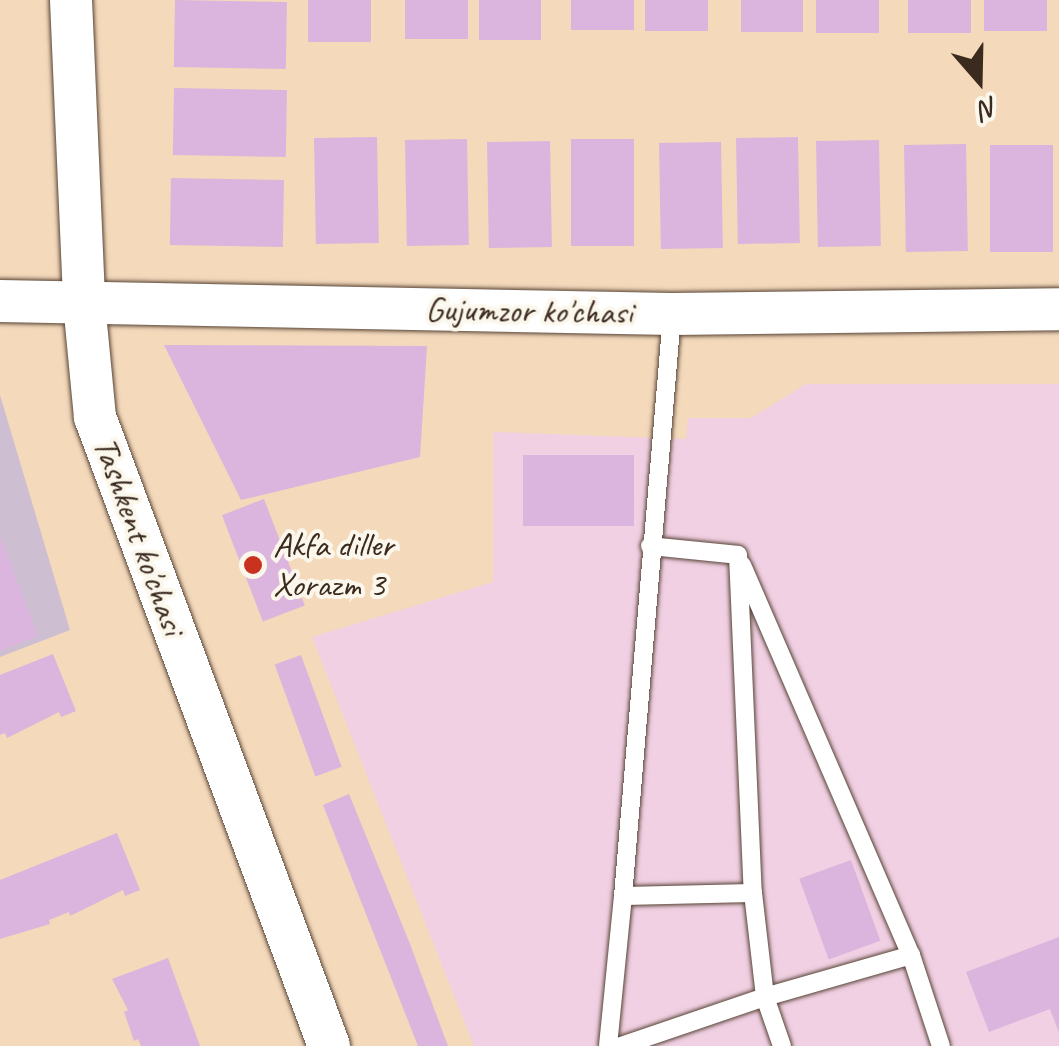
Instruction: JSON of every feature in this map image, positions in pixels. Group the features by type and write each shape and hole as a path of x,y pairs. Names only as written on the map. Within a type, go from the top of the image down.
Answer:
{"street":[{"name":"Tashkent ko'chasi","path":"70,0 84,303 95,417 329,1046"},
{"name":"Gujumzor ko'chasi","path":"0,301 672,314 1059,308"}],"lane":[{"path":"608,1046 672,314"},
{"path":"650,546 738,555"},
{"path":"738,555 753,893 765,998 782,1046"},
{"path":"738,555 911,955 940,1046"},
{"path":"623,896 753,893"},
{"path":"620,1046 911,955"}],"shaded area":[{"path":"806,384 1059,384 1059,1046 474,1046 312,637 493,582 493,432 686,439 688,418 751,418"},
{"path":"0,395 70,630 0,657"}],"building":[{"path":"175,0 287,2 286,69 174,67"},
{"path":"308,0 371,0 371,42 308,42"},
{"path":"405,0 468,0 468,39 405,39"},
{"path":"479,0 541,0 541,40 479,40"},
{"path":"571,0 634,0 634,30 571,30"},
{"path":"645,0 708,0 708,31 645,31"},
{"path":"741,0 803,0 803,32 741,32"},
{"path":"816,0 879,0 879,33 816,33"},
{"path":"908,0 971,0 971,33 908,33"},
{"path":"984,0 1047,0 1047,31 984,31"},
{"path":"174,88 287,90 286,157 173,155"},
{"path":"377,137 379,243 316,244 314,138"},
{"path":"798,137 800,243 738,244 736,138"},
{"path":"467,139 469,245 407,246 405,140"},
{"path":"571,139 634,139 634,246 571,246"},
{"path":"879,140 881,246 818,247 816,141"},
{"path":"550,141 552,247 489,248 487,142"},
{"path":"721,142 723,248 661,249 659,143"},
{"path":"966,144 968,251 906,252 904,145"},
{"path":"990,145 1053,145 1053,252 990,252"},
{"path":"171,178 284,180 283,247 170,245"},
{"path":"164,345 427,346 420,457 241,500"},
{"path":"523,455 634,455 634,526 523,526"},
{"path":"264,499 305,605 263,622 222,515"},
{"path":"0,537 38,636 0,651"},
{"path":"53,654 76,711 61,717 59,712 7,738 5,733 0,735 0,675"},
{"path":"301,655 342,767 315,776 275,665"},
{"path":"349,794 448,1046 418,1046 323,805"},
{"path":"117,833 140,890 125,896 123,890 70,916 69,912 49,920 50,924 0,939 0,880"},
{"path":"851,860 880,941 829,960 799,879"},
{"path":"1059,937 1059,1033 1050,1009 989,1032 966,972"},
{"path":"168,958 200,1046 141,1046 138,1039 134,1041 124,1012 128,1010 112,979"}],"place":[{"name":"Akfa diller Xorazm 3","path":"253,565"}]}
